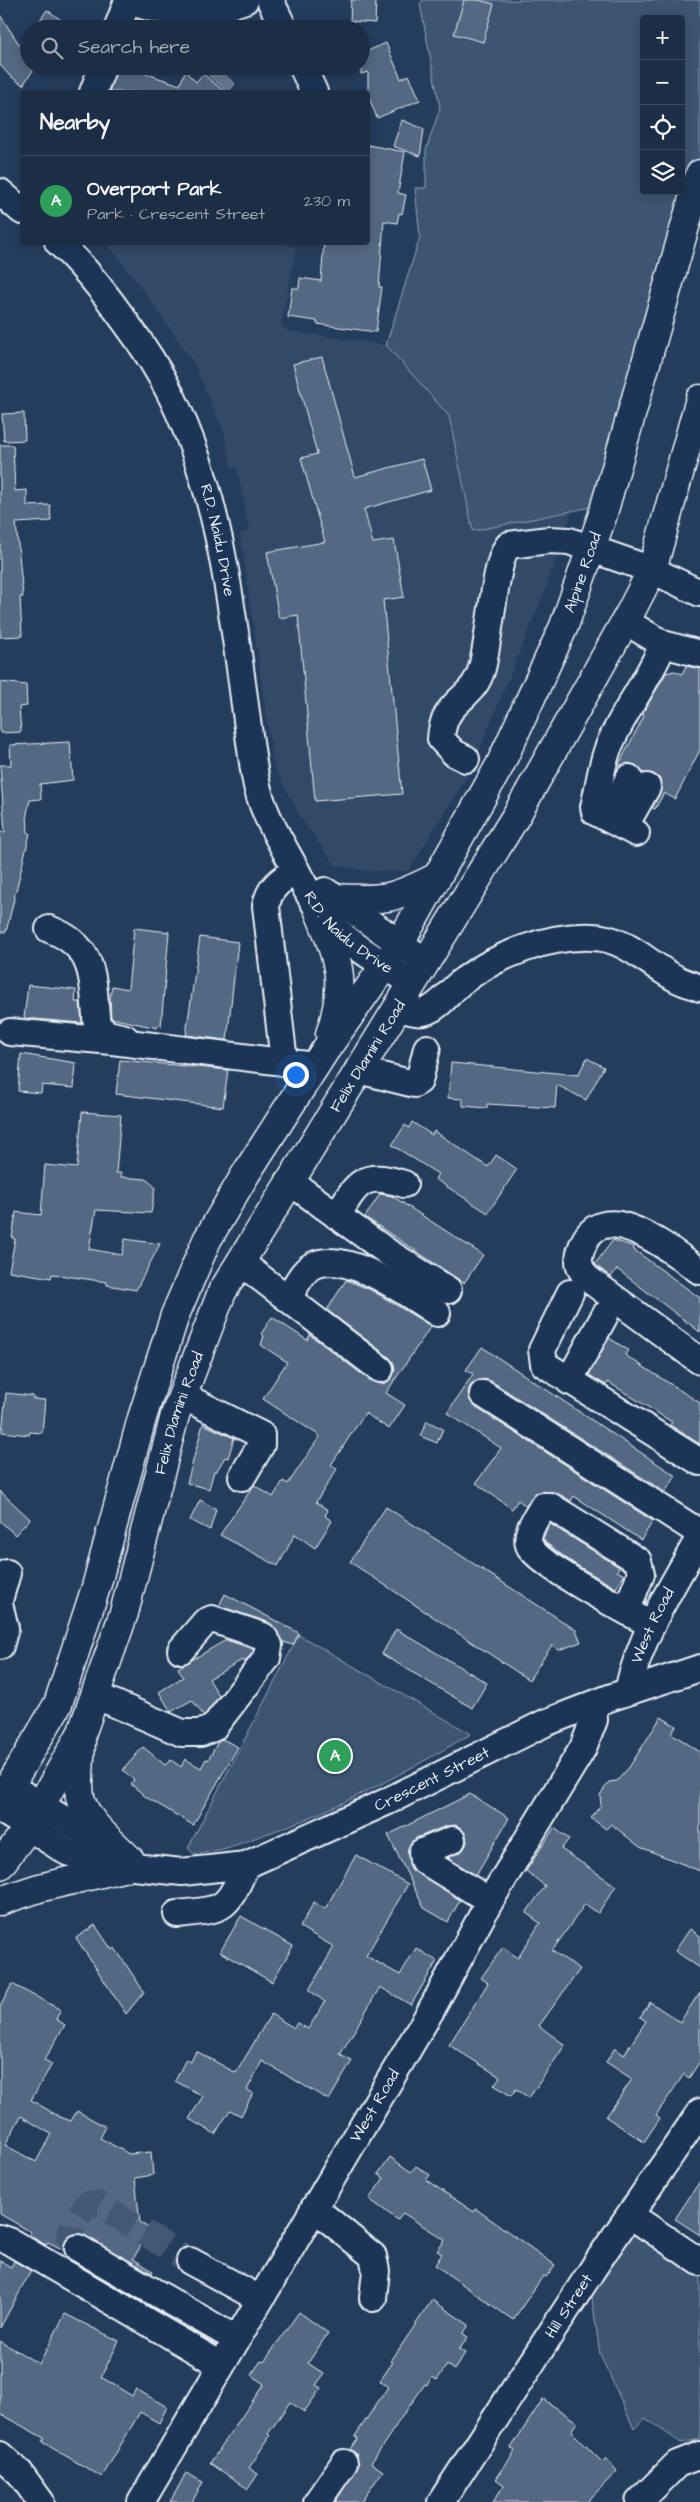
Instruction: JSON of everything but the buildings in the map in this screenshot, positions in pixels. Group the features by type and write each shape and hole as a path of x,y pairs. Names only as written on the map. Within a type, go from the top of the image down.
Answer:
{"main road":[{"name":"Alpine Road","path":"393,955 500,764 564,626 592,550 700,174"},
{"path":"424,962 516,816 652,570 700,399"},
{"path":"319,1059 338,1010 340,975 327,904 388,898 404,894 437,877"},
{"name":"Felix Dlamini Road","path":"3,1799 58,1704 96,1587 142,1418 175,1315 208,1240 245,1176 319,1059 393,955"},
{"name":"Felix Dlamini Road","path":"0,1865 28,1828 82,1732 124,1613 175,1415 222,1292 424,962"},
{"path":"0,1901 128,1863 92,1821 80,1797 82,1732"}],"street":[{"path":"120,20 128,0 146,7 180,12 210,10 245,0"},
{"path":"270,0 280,20"},
{"path":"95,90 100,75"},
{"path":"306,75 313,90"},
{"path":"0,192 20,208"},
{"name":"R.D. Naidu Drive","path":"61,245 96,282 140,342 172,396 189,438 213,513 226,574 250,749 260,801 271,828 296,870 327,904 332,926 393,955 424,962"},
{"path":"466,758 454,753 441,739 444,720 449,709 471,689 482,670 494,605 498,567 506,548 517,543 561,539 652,570 700,593"},
{"path":"625,621 663,644 700,654"},
{"path":"638,782 622,826 594,810 607,749 625,712 654,667 663,644"},
{"path":"283,1054 266,906 273,886 296,870"},
{"path":"49,929 67,936 82,950 87,961 98,1026 108,1034 118,1037 227,1046 319,1059"},
{"path":"398,1006 413,1012 425,1012 436,1007 462,981 487,964 524,948 591,936 617,940 678,979 700,988"},
{"path":"10,1032 283,1054"},
{"path":"358,1070 414,1084 418,1081 427,1048"},
{"path":"337,1216 353,1189 360,1184 376,1178 385,1178 404,1184"},
{"path":"289,1181 389,1253 448,1290"},
{"path":"700,1270 628,1226 611,1224 596,1228 584,1242 578,1257 581,1271 587,1278 700,1361"},
{"path":"240,1262 380,1369"},
{"path":"288,1297 308,1268 314,1264 348,1264 383,1279 437,1313"},
{"path":"570,1293 542,1350 542,1358 548,1368 700,1462"},
{"path":"569,1381 605,1314"},
{"path":"483,1394 700,1535"},
{"path":"183,1396 261,1435 261,1445 242,1477"},
{"name":"West Road","path":"628,1691 637,1655 700,1535"},
{"path":"0,1608 5,1628 0,1646"},
{"path":"626,1611 652,1626"},
{"path":"95,1695 182,1733 200,1733 213,1728 267,1658 269,1645 263,1636 212,1619 206,1622 182,1650"},
{"name":"Crescent Street","path":"3,1799 28,1828 67,1852 94,1862 128,1863 182,1872 246,1865 386,1802 545,1723 628,1691 700,1668"},
{"name":"West Road","path":"141,2502 430,2012 490,1901 583,1748 594,1720 593,1705"},
{"name":"Crescent Street","path":"3,1799 42,1805 128,1863"},
{"path":"452,1840 422,1852 423,1860 490,1901"},
{"path":"178,1914 209,1911 231,1899 246,1865"},
{"name":"Hill Street","path":"441,2502 596,2264 700,2112"},
{"path":"314,2208 373,2256 376,2271 373,2298"},
{"path":"630,2215 700,2262"},
{"path":"0,2238 9,2241 221,2365"},
{"path":"78,2248 236,2339"},
{"path":"190,2261 260,2299"},
{"path":"0,2454 20,2472 41,2502"},
{"path":"646,2500 677,2464 700,2455"},
{"path":"317,2502 344,2463"}],"shaded area":[{"path":"423,0 700,0 700,174 606,504 473,531 449,416 386,345 420,237 415,188 426,188 426,150 440,108 420,4"},
{"path":"225,75 235,84 230,90 226,90 209,76"},
{"path":"109,245 288,245 296,248 281,325 287,331 386,345 449,415 473,531 572,511 545,591 471,770 408,871 368,871 335,865 302,820 273,764 240,533 249,531 237,467 231,468 225,434 193,362"},
{"path":"299,1635 471,1734 395,1777 317,1814 238,1844 194,1854 188,1848"},
{"path":"635,2227 700,2274 700,2439 681,2443 645,2418 634,2429 600,2354 591,2292"}],"tunnel":[{"path":"78,2248 69,2236 74,2221 88,2204 98,2204 190,2261"}],"place":[{"name":"Overport Park","path":"335,1756"}]}
